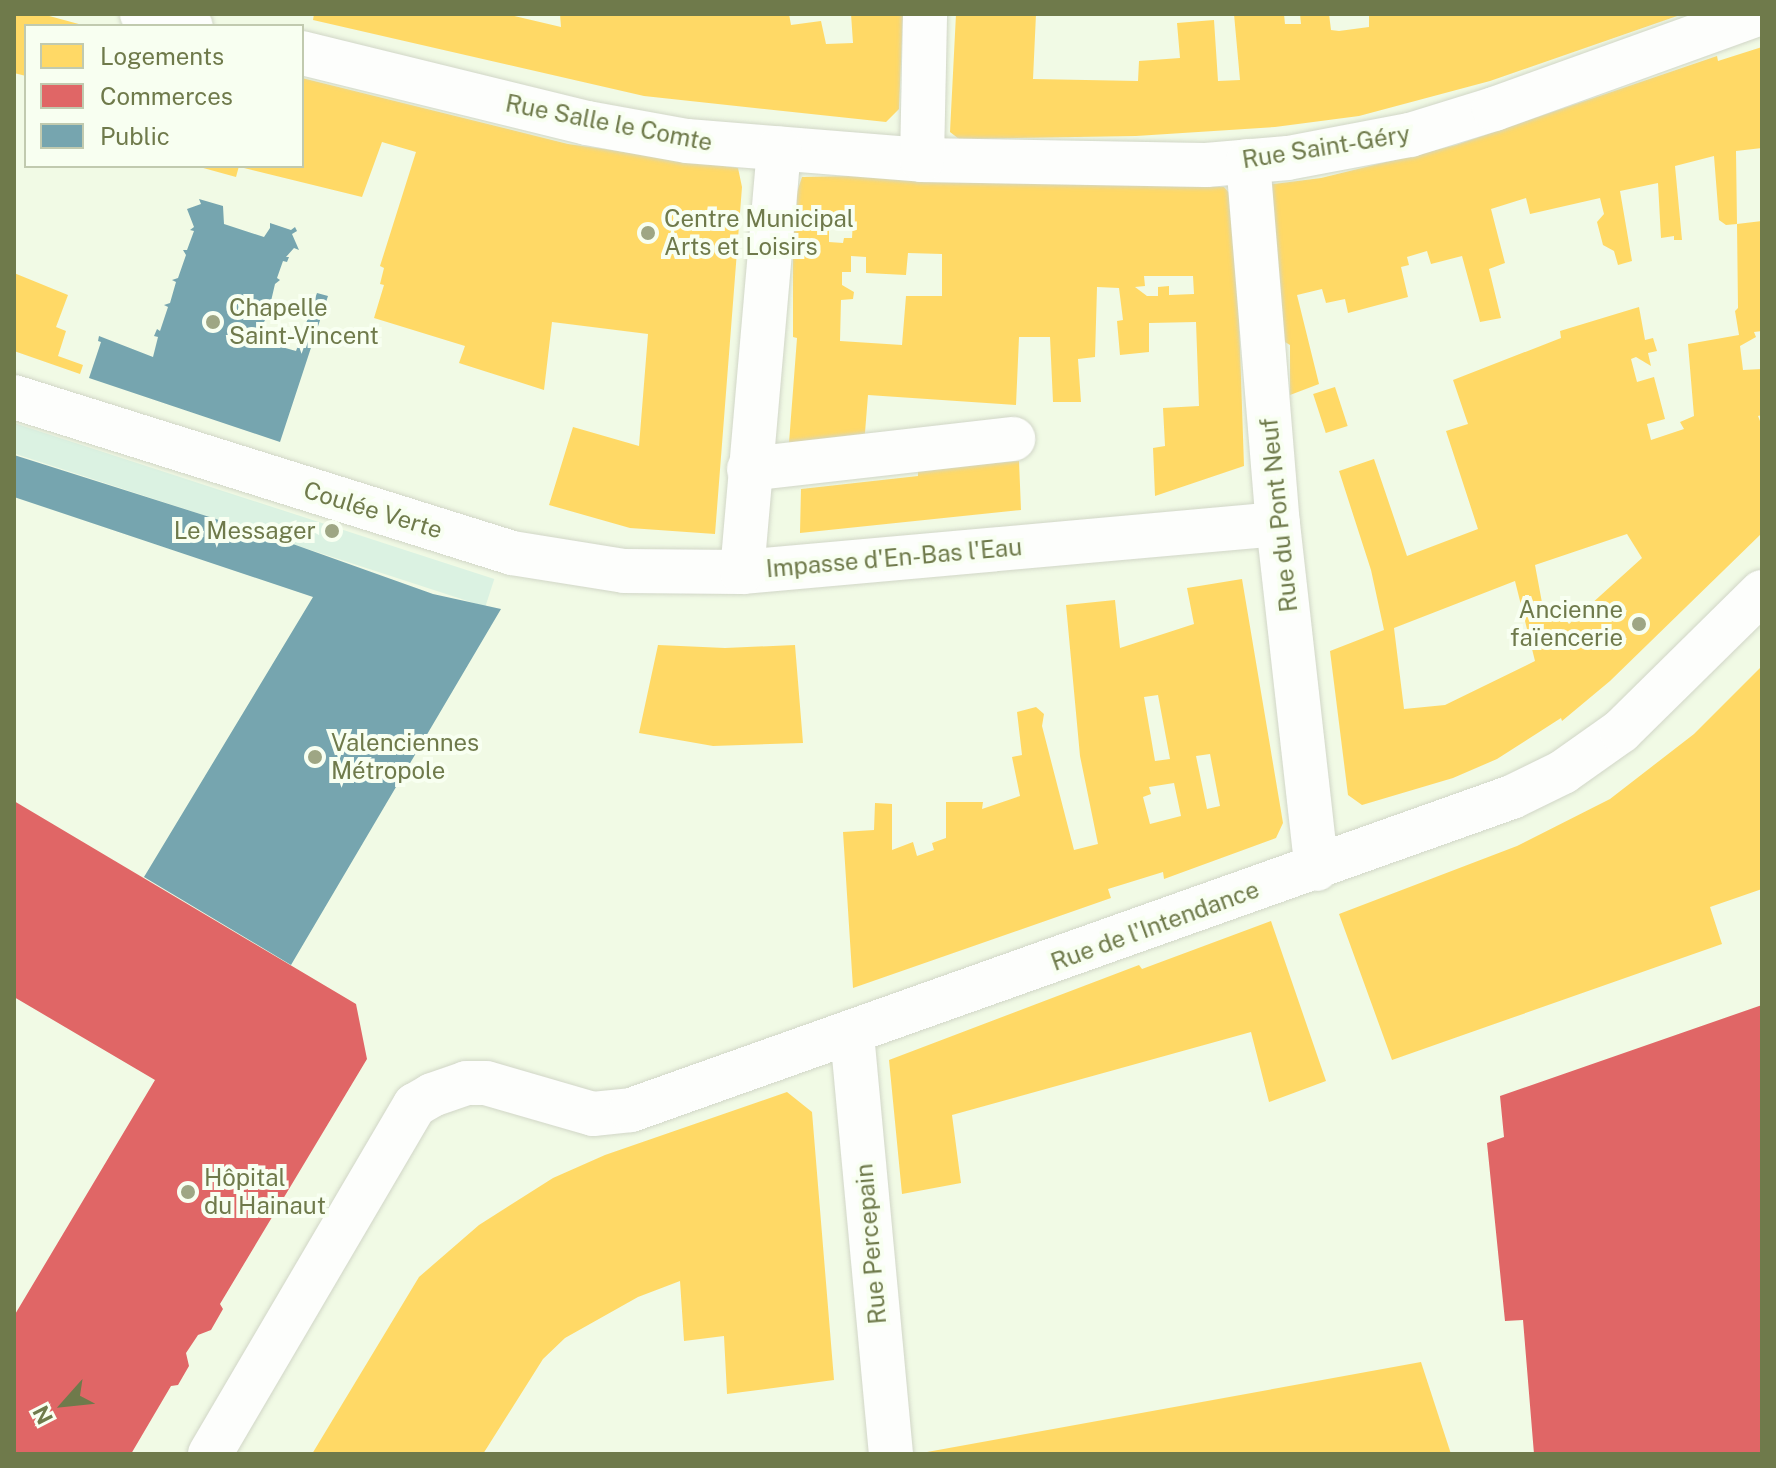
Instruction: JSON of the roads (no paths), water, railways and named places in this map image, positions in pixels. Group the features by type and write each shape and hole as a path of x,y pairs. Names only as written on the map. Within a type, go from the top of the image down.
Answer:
{"street":[{"path":"142,14 183,24"},
{"path":"922,160 925,14"},
{"name":"Rue Saint-Géry","path":"922,160 1206,165 1288,158 1410,135 1494,109 1758,14"},
{"name":"Rue Salle le Comte","path":"304,53 587,123 687,141 922,160"},
{"name":"Impasse d'En-Bas l'Eau","path":"779,149 742,572 1278,524"},
{"name":"Rue du Pont Neuf","path":"1248,161 1278,524 1317,869"},
{"name":"Coulée Verte","path":"14,397 512,553 624,571 742,572"},
{"path":"749,469 1013,439"},
{"name":"Rue de l'Intendance","path":"210,1454 415,1105 448,1088 466,1083 486,1083 593,1114 613,1114 852,1034 1512,797 1592,754 1643,713 1762,592"},
{"name":"Rue Percepain","path":"852,1034 891,1454"}],"place":[{"name":"Centre Municipal Arts et Loisirs","path":"648,233"},
{"name":"Chapelle Saint-Vincent","path":"213,322"},
{"name":"Le Messager","path":"332,531"},
{"name":"Ancienne faïencerie","path":"1639,624"},
{"name":"Valenciennes Métropole","path":"315,757"},
{"name":"Hôpital du Hainaut","path":"188,1192"}]}
